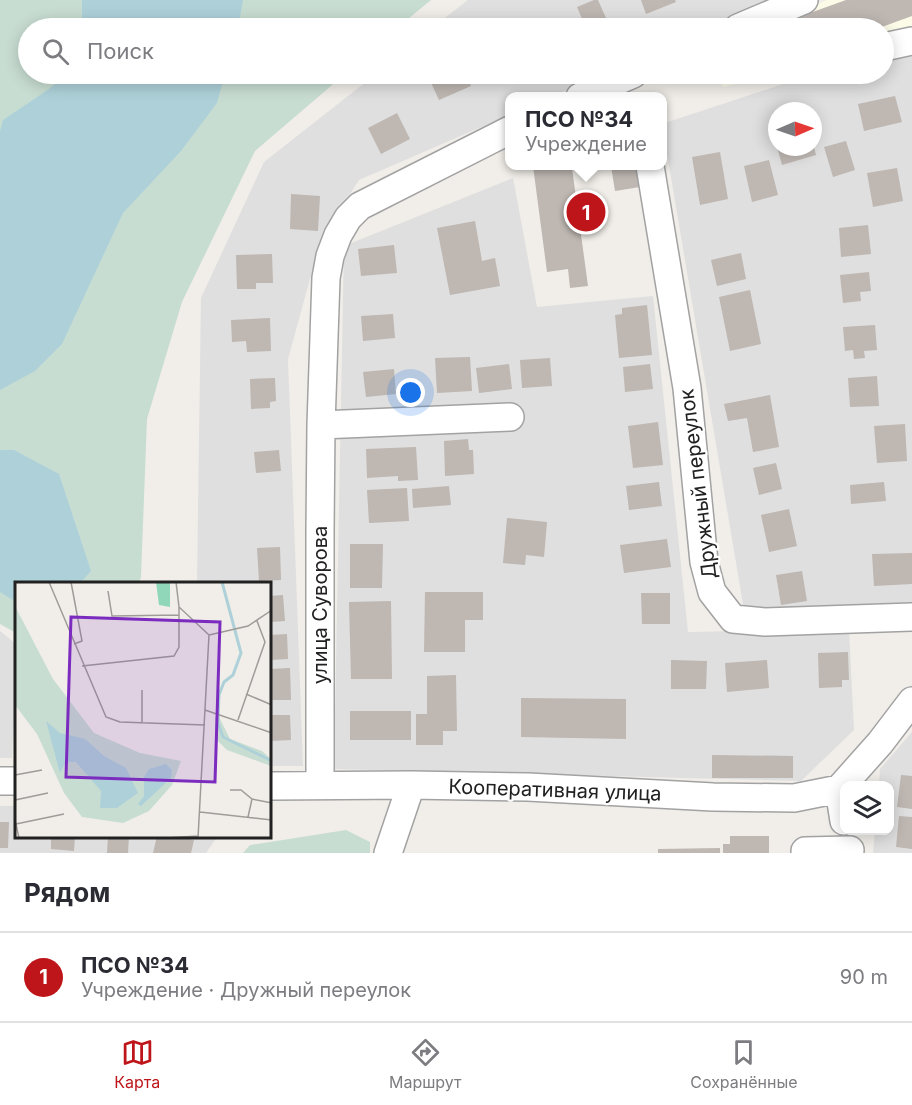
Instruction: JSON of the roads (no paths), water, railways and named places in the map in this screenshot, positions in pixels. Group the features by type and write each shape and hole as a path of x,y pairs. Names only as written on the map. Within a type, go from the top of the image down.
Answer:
{"street":[{"path":"769,18 804,0"},
{"path":"894,45 912,41"},
{"path":"590,92 609,84"},
{"name":"улица Суворова","path":"320,785 321,425 326,278 330,256 348,218 360,206 505,132"},
{"name":"Дружный переулок","path":"652,170 687,388 704,562 712,592 733,619 765,622 912,617"},
{"path":"321,425 510,417"},
{"path":"840,800 838,789 880,743 912,702"},
{"path":"390,848 411,785"},
{"name":"Кооперативная улица","path":"272,786 528,787 713,797 794,798 838,789"},
{"path":"805,851 849,845"}],"water":[{"path":"82,0 243,0 240,18 82,18"},
{"path":"55,84 222,84 217,103 181,151 123,213 62,344 35,371 0,390 0,131 3,120"},
{"path":"0,450 14,450 59,474 91,571 81,582 15,582 15,601 0,592"}],"place":[{"name":"ПСО №34","path":"586,212"}]}
